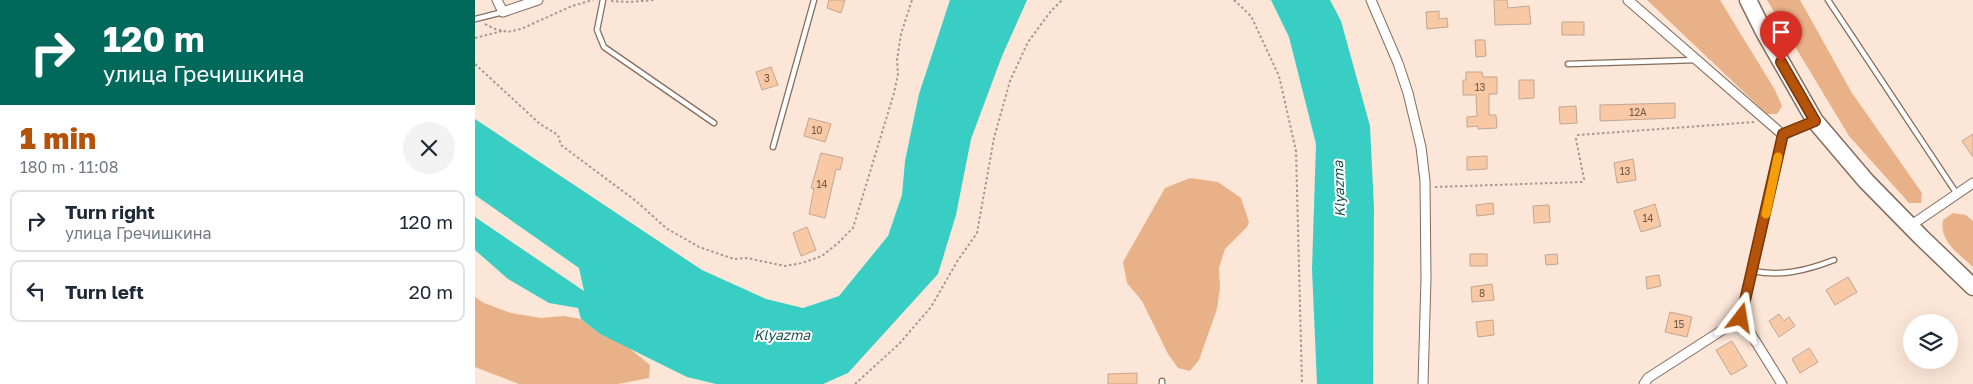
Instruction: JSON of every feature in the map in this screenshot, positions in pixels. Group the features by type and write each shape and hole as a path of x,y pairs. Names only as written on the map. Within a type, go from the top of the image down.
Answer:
{"highway":[{"path":"1748,0 1764,32 1815,121 1866,181 1973,287"}],"street":[{"path":"497,0 503,12 538,0"},
{"path":"1371,0 1386,33 1408,93 1421,147 1425,187 1426,278 1423,384"},
{"path":"1628,0 1783,134"},
{"path":"1783,134 1815,121"},
{"path":"1644,384 1648,378 1741,318 1783,134"},
{"path":"1910,226 1973,183"},
{"path":"1741,318 1782,384"}],"lane":[{"path":"603,0 597,30 604,47 713,123"},
{"path":"773,147 814,0"},
{"path":"1828,0 1957,194"},
{"path":"476,19 503,12"},
{"path":"1567,64 1697,60"},
{"path":"1753,271 1763,273 1794,272 1834,260"}],"path":[{"path":"476,19 495,29 508,32 521,29 572,6 593,0"},
{"path":"603,0 629,2 655,0"},
{"path":"475,64 540,124 558,135 561,145 636,201 665,228 699,247 717,254 734,259 747,258 785,266 802,263 822,256 853,228 894,93 898,74 897,60 901,34 912,0"},
{"path":"855,384 899,344 931,307 958,260 977,233 994,138 1010,81 1029,42 1051,11 1062,0"},
{"path":"1233,0 1251,16 1279,76 1296,150 1302,384"},
{"path":"475,38 502,31"},
{"path":"1425,187 1582,182 1584,179 1576,139 1578,135 1767,122"}],"shaded area":[{"path":"1647,0 1720,0 1775,90 1782,106 1777,114 1767,114"},
{"path":"1767,0 1800,0 1852,93 1922,193 1921,203 1909,203 1849,136"},
{"path":"1190,178 1218,182 1241,198 1249,222 1247,227 1225,249 1219,268 1220,288 1217,309 1199,360 1190,371 1178,368 1168,354 1142,301 1127,283 1123,262 1165,188"},
{"path":"1953,213 1966,215 1973,221 1973,267 1956,252 1944,234 1943,220"},
{"path":"475,297 484,303 511,313 541,318 564,316 581,319 600,334 629,348 650,365 649,378 618,384 519,384 475,367"}],"water":[{"name":"Klyazma","path":"950,0 1027,0 1002,56 971,139 956,215 938,274 848,373 823,384 716,384 687,377 600,334 581,319 578,308 549,303 508,279 475,250 475,217 584,291 579,268 475,195 475,119 702,270 766,299 803,308 839,296 888,236 902,195 905,161 919,94"},
{"name":"Klyazma","path":"1271,0 1330,0 1341,21 1370,126 1374,208 1373,384 1317,384 1312,269 1316,144 1289,37"}],"building":[{"path":"829,0 845,0 841,13 827,8"},
{"path":"1494,0 1507,0 1508,8 1529,6 1531,24 1495,25"},
{"path":"1439,11 1439,19 1447,18 1448,27 1427,29 1426,12"},
{"path":"1562,22 1584,22 1584,35 1562,35"},
{"path":"1475,40 1485,40 1486,56 1476,57"},
{"path":"771,67 778,85 762,90 756,72"},
{"path":"1466,72 1482,72 1483,77 1497,77 1497,94 1489,94 1489,115 1496,115 1497,128 1478,129 1478,126 1467,127 1467,117 1477,116 1476,95 1463,95 1463,80 1466,80"},
{"path":"1519,80 1534,80 1534,98 1519,99"},
{"path":"1675,103 1675,118 1600,121 1600,105"},
{"path":"1576,106 1577,123 1560,124 1559,107"},
{"path":"809,118 831,124 825,142 804,136"},
{"path":"1973,134 1973,157 1962,141"},
{"path":"821,153 843,158 840,170 836,169 825,218 809,214 814,189 811,188"},
{"path":"1487,156 1487,169 1467,170 1467,157"},
{"path":"1633,159 1636,180 1617,183 1614,163"},
{"path":"1493,203 1494,214 1477,216 1476,205"},
{"path":"1655,204 1661,226 1641,232 1634,211"},
{"path":"1549,205 1550,222 1534,223 1533,206"},
{"path":"807,227 816,250 801,256 793,233"},
{"path":"1470,254 1487,254 1487,266 1470,266"},
{"path":"1557,254 1558,264 1546,265 1545,255"},
{"path":"1659,275 1661,286 1647,289 1646,277"},
{"path":"1848,277 1857,292 1835,305 1826,290"},
{"path":"1492,284 1494,300 1472,302 1471,287"},
{"path":"1670,312 1692,317 1687,337 1665,332"},
{"path":"1779,314 1784,321 1789,317 1795,326 1779,337 1769,321"},
{"path":"1493,320 1494,335 1478,337 1476,322"},
{"path":"1732,341 1747,366 1731,375 1716,350"},
{"path":"1809,348 1818,362 1800,373 1792,359"},
{"path":"1137,373 1137,384 1108,384 1108,374"}],"slow traffic":[{"path":"1766,214 1778,157"}],"route":[{"path":"1741,318 1783,134 1815,121 1781,62"}]}
